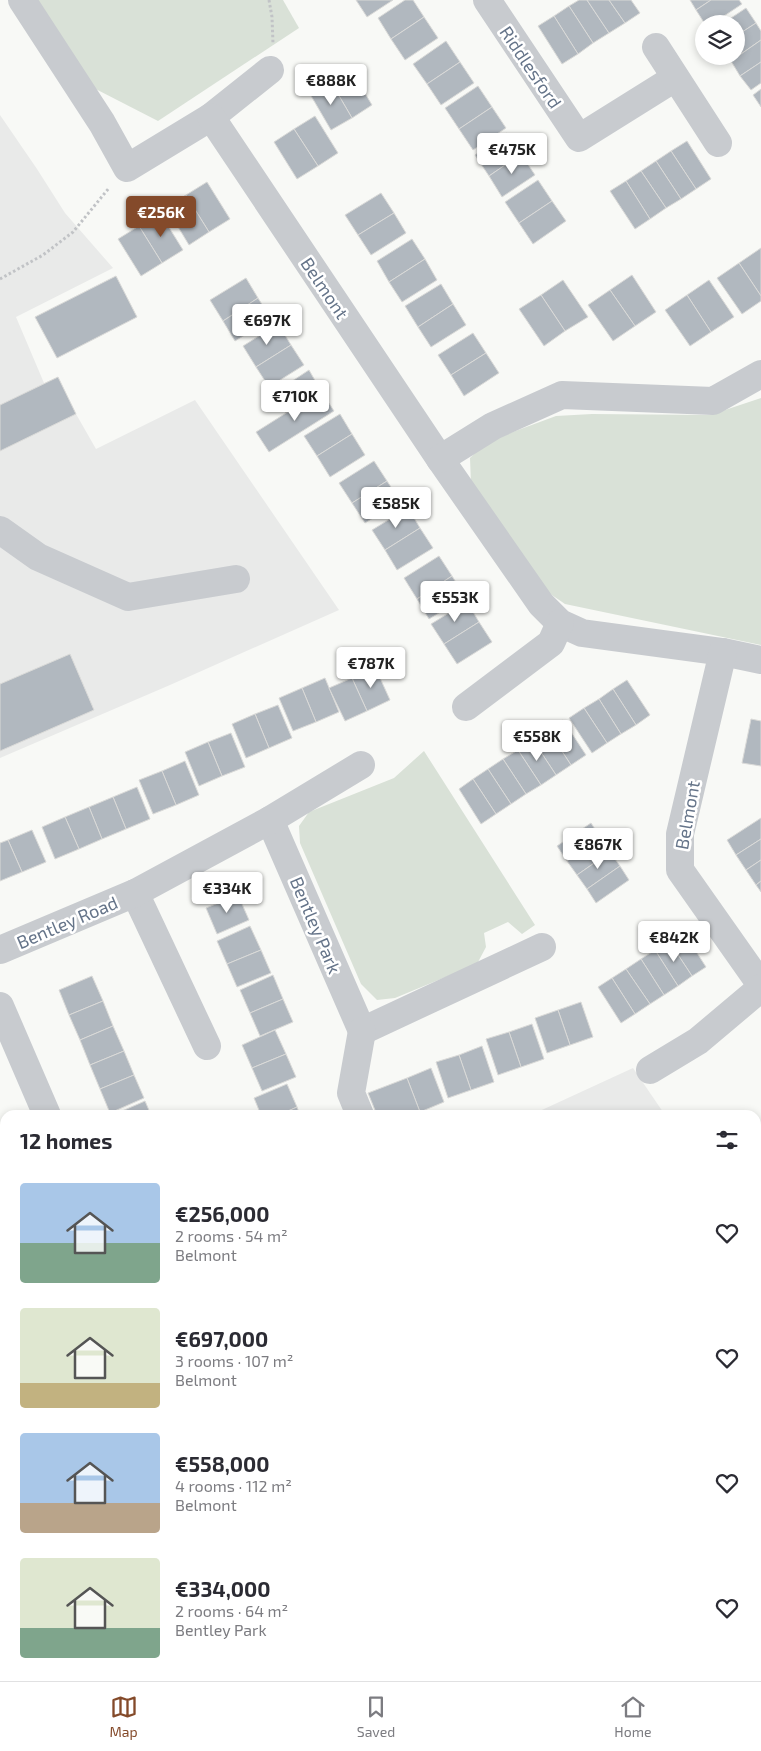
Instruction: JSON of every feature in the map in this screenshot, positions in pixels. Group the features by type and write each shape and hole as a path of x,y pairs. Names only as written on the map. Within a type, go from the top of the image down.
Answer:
{"street":[{"path":"22,0 102,123 127,168 211,117 270,70"},
{"name":"Riddlesford","path":"487,0 579,138 675,78"},
{"path":"656,47 718,143"},
{"name":"Belmont","path":"211,117 440,458 541,604 560,623 582,633 723,652 761,660"},
{"path":"440,458 493,426 562,396 713,401 761,374"},
{"path":"0,530 38,557 128,597 236,579"},
{"path":"466,707 551,643 560,623"},
{"name":"Belmont","path":"650,1070 698,1041 761,987 680,870 680,834 723,652"},
{"path":"207,1046 135,893 270,820 361,765"},
{"name":"Bentley Park","path":"270,820 362,1031"},
{"name":"Bentley Road","path":"0,950 135,893"},
{"path":"358,1110 351,1093 362,1031 542,947"},
{"path":"0,1006 45,1110"}],"path":[{"path":"269,0 272,17 273,52 270,70"},
{"path":"0,279 43,255 73,232 127,168"}],"shaded area":[{"path":"29,0 283,0 299,28 158,121 82,82"},
{"path":"0,115 65,213 113,268 16,317 44,383 58,377 96,449 195,400 339,610 0,758"},
{"path":"761,398 761,645 565,604 546,591 471,484 470,458 486,442 556,416 592,414 710,415"},
{"path":"424,751 535,925 522,934 508,922 484,933 486,947 477,964 395,998 377,1000 361,984 300,843 299,826 309,812 394,778"},
{"path":"633,1068 662,1110 542,1110"}],"building":[{"path":"356,0 393,0 367,17"},
{"path":"405,0 413,0 424,17 391,39 378,18"},
{"path":"579,0 587,0 609,33 593,43 569,6"},
{"path":"587,0 609,0 625,23 609,33"},
{"path":"609,0 631,0 640,13 625,23"},
{"path":"690,0 711,0 696,10"},
{"path":"711,0 739,0 742,4 726,15 699,15 696,10"},
{"path":"569,6 593,43 578,54 554,16"},
{"path":"746,8 756,23 745,30 745,15 736,15"},
{"path":"554,16 578,54 562,64 538,26"},
{"path":"424,17 438,38 405,60 391,39"},
{"path":"756,23 761,31 761,40 745,51 745,30"},
{"path":"761,40 761,62 740,76 733,65 745,65 745,51"},
{"path":"446,41 460,62 427,84 413,64"},
{"path":"460,62 474,83 441,105 427,84"},
{"path":"761,62 761,83 751,90 740,76"},
{"path":"351,70 372,105 352,118 331,82"},
{"path":"331,82 352,118 331,130 310,94"},
{"path":"478,86 492,107 459,129 445,108"},
{"path":"761,89 761,107 753,95"},
{"path":"492,107 506,128 473,150 459,129"},
{"path":"315,116 338,153 318,166 294,129"},
{"path":"294,129 318,166 297,179 274,142"},
{"path":"507,133 521,154 489,176 475,155"},
{"path":"687,141 711,179 696,189 671,151"},
{"path":"671,151 696,189 681,199 656,161"},
{"path":"521,154 535,175 502,197 489,176"},
{"path":"656,161 681,199 666,208 641,171"},
{"path":"641,171 666,208 650,219 626,181"},
{"path":"538,180 552,201 519,223 505,202"},
{"path":"626,181 650,219 635,229 610,191"},
{"path":"207,182 230,219 209,232 186,195"},
{"path":"381,193 394,213 358,235 345,215"},
{"path":"186,195 209,232 189,245 166,207"},
{"path":"552,201 566,221 533,244 519,223"},
{"path":"160,213 183,250 162,263 139,226"},
{"path":"394,213 406,233 371,255 358,235"},
{"path":"139,226 162,263 141,276 118,239"},
{"path":"412,239 425,259 389,282 377,261"},
{"path":"761,248 761,296 739,263"},
{"path":"425,259 437,280 402,302 389,282"},
{"path":"739,263 761,296 761,301 742,314 717,278"},
{"path":"632,275 656,312 635,326 610,290"},
{"path":"116,276 137,317 57,358 35,317"},
{"path":"246,278 258,298 223,321 210,300"},
{"path":"563,280 588,317 565,331 541,295"},
{"path":"709,280 734,317 711,332 687,295"},
{"path":"441,284 453,304 418,327 405,306"},
{"path":"610,290 635,326 613,341 588,305"},
{"path":"541,295 565,331 544,346 519,309"},
{"path":"687,295 711,332 690,346 665,310"},
{"path":"258,298 271,319 235,341 223,321"},
{"path":"453,304 466,325 431,347 418,327"},
{"path":"278,324 291,345 256,367 243,346"},
{"path":"473,333 486,353 451,375 438,355"},
{"path":"291,345 304,365 269,387 256,367"},
{"path":"486,353 499,373 464,396 451,375"},
{"path":"309,370 321,391 286,413 274,393"},
{"path":"58,377 76,414 0,451 0,405"},
{"path":"321,391 334,411 269,452 256,432"},
{"path":"340,414 352,434 317,456 304,436"},
{"path":"352,434 365,455 330,477 317,456"},
{"path":"374,461 387,481 352,503 339,483"},
{"path":"387,481 400,501 365,523 352,503"},
{"path":"408,508 420,528 385,550 372,530"},
{"path":"420,528 433,548 397,570 385,550"},
{"path":"439,556 452,576 417,599 404,578"},
{"path":"452,576 465,597 429,619 417,599"},
{"path":"467,602 479,622 444,644 431,624"},
{"path":"479,622 492,642 457,664 444,644"},
{"path":"70,654 94,710 0,751 0,684"},
{"path":"375,667 390,700 367,711 352,678"},
{"path":"325,678 339,712 316,722 302,688"},
{"path":"352,678 367,711 345,721 329,688"},
{"path":"627,680 650,715 636,725 613,689"},
{"path":"302,688 316,722 293,731 279,698"},
{"path":"613,689 636,725 621,734 599,699"},
{"path":"599,699 621,734 607,743 584,708"},
{"path":"278,705 292,738 269,748 255,714"},
{"path":"584,708 607,743 592,753 569,718"},
{"path":"255,714 269,748 246,758 232,724"},
{"path":"751,719 761,721 761,766 742,763"},
{"path":"563,720 586,755 571,765 548,730"},
{"path":"548,730 571,765 556,775 533,740"},
{"path":"231,733 245,767 222,776 208,742"},
{"path":"533,740 556,775 541,785 518,750"},
{"path":"208,742 222,776 199,786 185,752"},
{"path":"518,750 541,785 526,794 503,759"},
{"path":"503,759 526,794 511,804 488,769"},
{"path":"185,761 199,795 176,805 162,771"},
{"path":"488,769 511,804 496,814 473,779"},
{"path":"162,771 176,805 153,814 139,780"},
{"path":"473,779 496,814 481,824 459,789"},
{"path":"137,787 150,819 126,829 113,797"},
{"path":"113,797 126,829 102,839 89,807"},
{"path":"89,807 102,839 79,849 65,817"},
{"path":"65,817 79,849 55,859 42,827"},
{"path":"761,818 761,839 736,855 727,840"},
{"path":"591,823 600,837 567,861 557,846"},
{"path":"32,830 46,862 22,872 8,840"},
{"path":"600,837 610,852 577,875 567,861"},
{"path":"761,839 761,860 746,870 736,855"},
{"path":"8,840 22,872 0,881 0,843"},
{"path":"610,852 620,866 587,889 577,875"},
{"path":"761,860 761,881 756,885 746,870"},
{"path":"620,866 629,880 596,903 587,889"},
{"path":"761,881 761,892 756,885"},
{"path":"238,895 249,920 217,934 206,908"},
{"path":"250,926 261,950 227,964 217,941"},
{"path":"683,931 706,967 692,976 669,941"},
{"path":"669,941 692,976 678,986 655,950"},
{"path":"261,950 271,973 237,987 227,964"},
{"path":"655,950 678,986 664,995 641,959"},
{"path":"641,959 664,995 650,1004 626,969"},
{"path":"626,969 650,1004 635,1014 612,978"},
{"path":"273,975 283,999 250,1013 240,990"},
{"path":"92,976 103,1001 69,1015 59,990"},
{"path":"612,978 635,1014 621,1023 598,987"},
{"path":"283,999 293,1022 260,1036 250,1013"},
{"path":"103,1001 113,1026 80,1040 69,1015"},
{"path":"581,1002 593,1037 570,1045 558,1010"},
{"path":"558,1010 570,1045 547,1053 535,1018"},
{"path":"532,1024 544,1059 521,1067 509,1032"},
{"path":"113,1026 124,1051 90,1065 80,1040"},
{"path":"275,1030 286,1054 252,1068 242,1045"},
{"path":"509,1032 521,1067 498,1075 486,1039"},
{"path":"482,1046 494,1082 471,1090 459,1055"},
{"path":"124,1051 134,1075 100,1089 90,1065"},
{"path":"286,1054 296,1077 262,1091 252,1068"},
{"path":"459,1055 471,1090 448,1098 436,1062"},
{"path":"431,1068 444,1102 425,1110 419,1110 407,1078"},
{"path":"134,1075 144,1098 117,1110 109,1110 100,1089"},
{"path":"407,1078 419,1110 375,1110 368,1093"},
{"path":"287,1084 297,1107 290,1110 259,1110 254,1098"},
{"path":"145,1101 149,1110 124,1110"}]}
